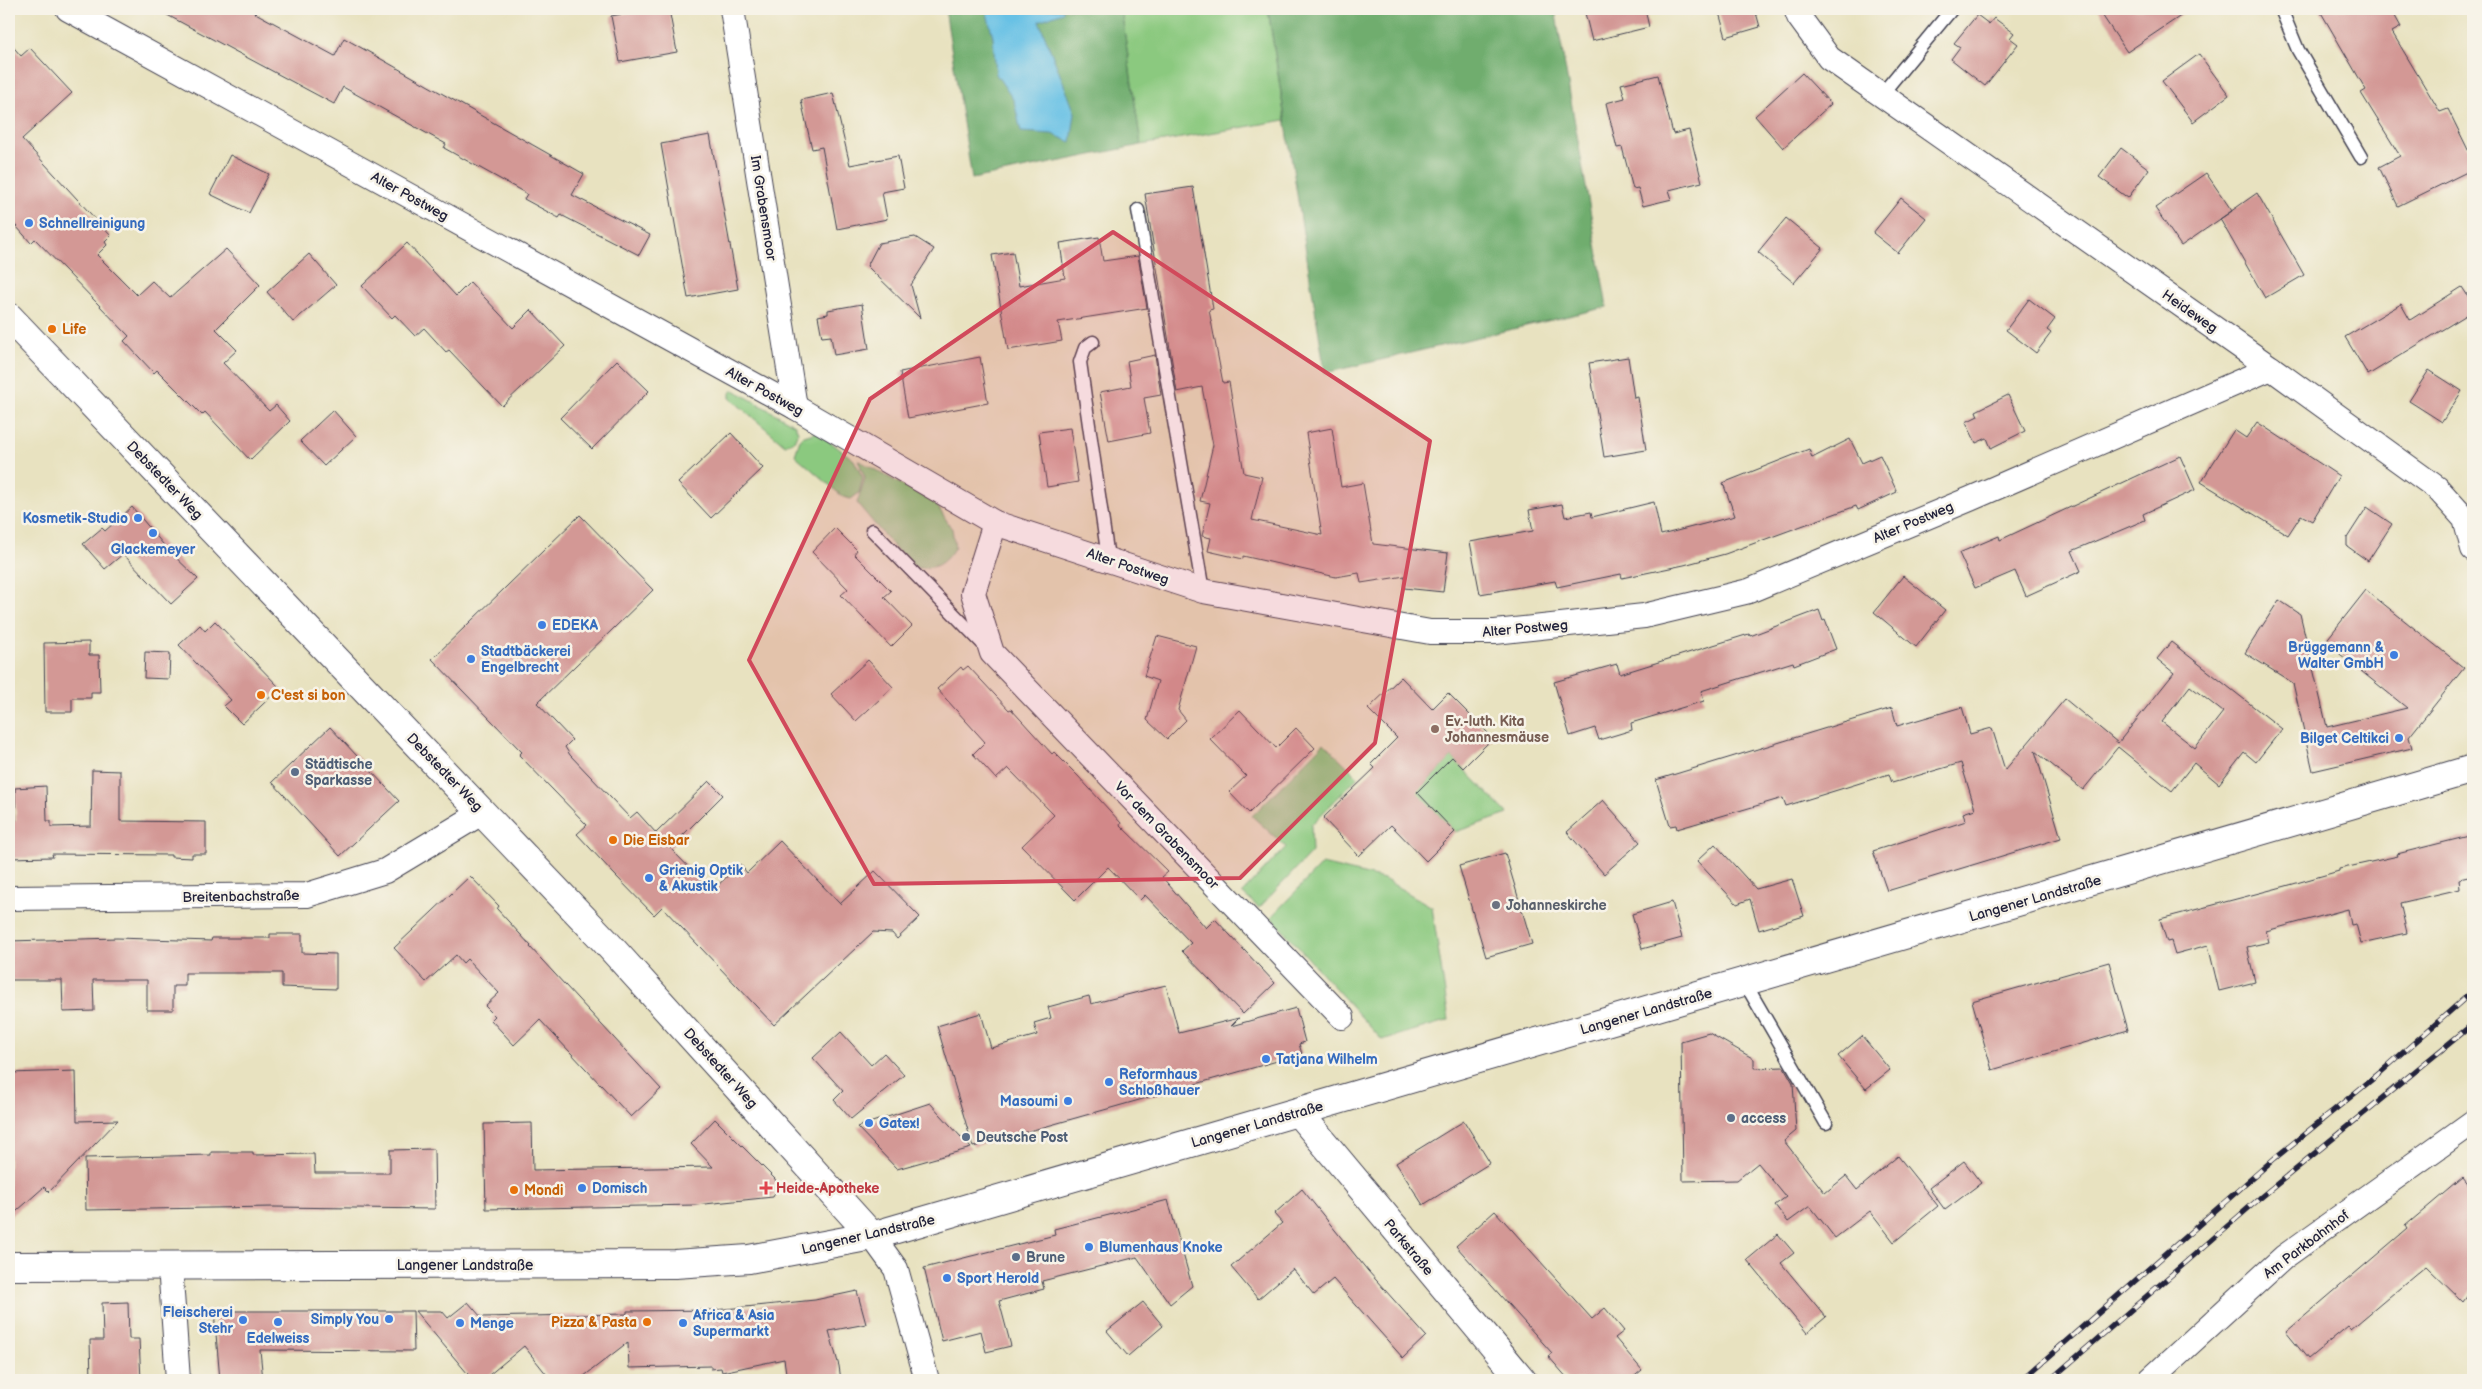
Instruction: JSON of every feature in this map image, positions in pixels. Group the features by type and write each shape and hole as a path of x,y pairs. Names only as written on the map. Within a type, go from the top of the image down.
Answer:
{"main road":[{"name":"Debstedter Weg","path":"9,317 617,954 872,1236"},
{"name":"Langener Landstraße","path":"9,1266 675,1264 749,1259 872,1236 2473,770"},
{"name":"Parkstraße","path":"1298,1112 1522,1380"}],"street":[{"name":"Alter Postweg","path":"68,9 795,407 995,523 1108,558 1203,591 1430,632 1495,632 1644,616 1749,590 1970,499 2271,368"},
{"name":"Im Grabensmoor","path":"732,9 795,407"},
{"name":"Heideweg","path":"1796,9 1799,17 1829,58 2271,368 2437,488 2465,519 2473,549"},
{"name":"Vor dem Grabensmoor","path":"995,523 973,593 992,653 1342,1017"},
{"name":"Breitenbachstraße","path":"9,898 307,895 385,871 482,812"},
{"name":"Am Parkbahnhof","path":"2153,1379 2284,1257 2473,1122"},
{"path":"872,1236 896,1269 927,1380"},
{"path":"170,1265 178,1380"}],"lane":[{"path":"1881,95 1952,9"},
{"path":"2281,9 2298,50 2361,158"},
{"path":"1138,210 1203,591"},
{"path":"1093,342 1085,348 1080,362 1108,558"},
{"name":"Vor dem Grabensmoor","path":"872,530 992,653"},
{"path":"1745,983 1826,1123"}],"highlighted area":[{"path":"1113,232 1430,441 1375,743 1240,878 874,884 749,660 870,399"}],"green space":[{"path":"945,9 1121,9 1141,145 972,179"},
{"path":"1121,9 1268,9 1285,120 1141,145"},
{"path":"1268,9 1555,9 1607,307 1325,373"},
{"path":"734,390 795,425 798,432 794,441 785,445 730,398 730,393"},
{"path":"817,432 854,460 863,478 859,493 851,499 843,497 795,455 801,437"},
{"path":"858,460 936,504 952,529 955,547 943,562 934,567 915,568 892,545 857,503 865,478"},
{"path":"1324,743 1358,777 1311,825 1312,852 1259,908 1242,893 1286,847 1252,816"},
{"path":"1452,757 1508,814 1455,832 1413,789 1424,785"},
{"path":"1322,864 1384,879 1432,907 1449,1020 1382,1040 1271,917"}],"water":[{"path":"986,9 1063,9 1063,12 1039,21 1075,113 1071,142 1052,134 1021,132 1014,101 996,74 993,37"}],"building":[{"path":"156,9 248,9 335,56 344,38 584,174 572,195 650,235 639,255 561,215 559,218 524,199 527,194 444,148 446,144 343,87 334,104"},
{"path":"651,9 669,9 677,52 620,62 611,16"},
{"path":"1584,9 1645,9 1649,27 1592,41"},
{"path":"1718,9 1755,9 1760,27 1726,37"},
{"path":"2098,9 2191,9 2127,52"},
{"path":"2319,9 2391,9 2401,27 2392,32 2440,112 2448,109 2473,160 2473,169 2398,206 2379,167 2400,156 2361,93 2366,90"},
{"path":"1977,15 1989,24 1994,18 2014,33 2010,38 2018,44 1985,86 1951,59 1960,47 1954,43"},
{"path":"9,42 21,56 30,48 72,93 22,139 111,236 105,242 107,245 97,255 137,295 152,281 170,298 226,249 260,285 216,329 237,350 223,363 269,411 276,405 290,421 250,460 205,412 202,415 157,370 154,373 124,341 129,336 35,239 31,243 9,218"},
{"path":"2199,54 2229,95 2193,122 2162,81"},
{"path":"1802,73 1831,104 1783,148 1755,116"},
{"path":"1658,75 1673,134 1689,130 1702,182 1669,190 1672,199 1643,206 1638,188 1633,189 1622,147 1617,148 1606,103 1625,98 1621,84"},
{"path":"833,93 850,165 898,156 904,188 882,192 887,219 837,229 822,147 812,149 801,100"},
{"path":"710,135 738,289 688,298 661,144"},
{"path":"2121,148 2149,169 2128,198 2099,177"},
{"path":"230,155 269,174 249,213 210,194"},
{"path":"2206,173 2232,211 2181,246 2155,208"},
{"path":"1193,187 1213,309 1209,310 1223,383 1229,382 1244,473 1262,477 1252,520 1322,535 1306,433 1332,428 1341,487 1363,483 1373,544 1448,553 1443,592 1404,588 1405,576 1361,583 1359,573 1336,577 1243,556 1243,559 1208,551 1211,538 1202,536 1210,503 1200,501 1213,445 1202,387 1177,392 1145,194"},
{"path":"2257,193 2304,275 2265,298 2220,219"},
{"path":"1901,198 1926,218 1898,253 1873,233"},
{"path":"1786,218 1823,248 1794,283 1758,252"},
{"path":"915,237 934,249 911,285 920,318 867,266 879,243"},
{"path":"1099,237 1103,261 1138,256 1147,308 1058,322 1062,341 1008,350 992,255 1013,252 1019,286 1065,278 1060,243"},
{"path":"407,243 456,296 470,282 513,328 531,310 565,346 502,406 449,350 446,352 424,328 415,336 395,315 392,318 362,286"},
{"path":"309,254 336,285 293,322 267,292"},
{"path":"2462,287 2473,304 2473,311 2368,375 2345,337 2401,304 2410,320"},
{"path":"2029,299 2055,319 2047,330 2051,333 2036,353 2006,330"},
{"path":"862,304 869,349 834,355 831,336 822,337 818,316 828,314 828,310"},
{"path":"1155,355 1161,395 1144,398 1150,433 1109,441 1100,392 1131,386 1127,361"},
{"path":"980,357 988,403 908,418 900,372"},
{"path":"1628,357 1634,398 1638,397 1646,450 1604,457 1589,363"},
{"path":"617,360 649,391 592,449 560,418"},
{"path":"2429,370 2462,391 2442,422 2409,401"},
{"path":"2008,395 2025,431 1991,448 1987,438 1976,443 1966,422 1978,416 1976,411"},
{"path":"333,410 356,436 324,466 300,441"},
{"path":"2257,422 2339,476 2312,521 2301,515 2288,535 2201,482 2234,430 2246,438"},
{"path":"1070,428 1078,482 1047,487 1039,432"},
{"path":"731,433 763,468 711,518 678,483"},
{"path":"1850,439 1862,463 1880,455 1897,492 1858,510 1856,506 1725,554 1684,565 1622,578 1621,574 1557,587 1555,581 1480,594 1470,542 1533,531 1529,510 1562,504 1565,517 1591,512 1592,517 1654,502 1661,535 1735,516 1723,483 1809,449 1812,458"},
{"path":"2180,456 2195,490 2143,514 2145,520 2072,551 2081,571 2026,596 2015,571 1975,588 1959,553 1999,536 2000,540"},
{"path":"132,507 168,550 198,579 171,604 123,554 105,569 83,544 102,528 105,531"},
{"path":"2367,507 2392,524 2368,561 2347,546 2347,538"},
{"path":"580,515 653,590 537,703 572,740 565,747 570,755 630,818 637,812 656,833 709,781 723,795 670,848 712,891 740,864 747,873 780,841 840,904 875,871 920,917 897,939 892,933 873,932 774,1025 662,907 654,915 614,874 577,834 587,825 519,755 522,752 432,659"},
{"path":"835,528 857,550 854,554 891,591 884,597 912,626 891,647 841,595 848,589 812,552"},
{"path":"1903,576 1945,610 1916,647 1874,612"},
{"path":"2366,590 2464,668 2409,737 2412,748 2313,771 2293,683 2245,653 2279,600 2300,614 2327,727 2407,708 2325,642"},
{"path":"1819,610 1823,621 1825,620 1836,649 1794,665 1793,662 1701,691 1704,701 1631,723 1632,730 1599,740 1595,728 1570,736 1554,682 1617,664 1620,674 1749,634 1750,636"},
{"path":"215,621 280,688 242,724 224,706 231,700 179,645 200,625 205,631"},
{"path":"1157,636 1196,646 1178,710 1186,720 1167,739 1147,720 1158,681 1144,676"},
{"path":"89,642 89,655 99,655 100,692 91,692 91,698 72,698 72,712 45,712 44,643"},
{"path":"2171,642 2282,729 2256,762 2244,752 2219,784 2194,763 2172,791 2118,747 2083,790 2035,751 2061,838 1887,891 1873,851 1966,821 1963,813 1975,809 1961,763 1892,783 1889,774 1786,806 1783,798 1677,829 1676,825 1670,826 1656,780 1892,708 1897,726 1962,707 1970,734 1992,728 2005,770 2065,699 2118,743 2174,673 2157,659","holes":["2190,686 2223,712 2195,748 2162,722"]},
{"path":"145,652 170,653 169,679 144,678"},
{"path":"868,660 893,687 856,721 831,694"},
{"path":"968,666 1052,754 1054,752 1078,776 1121,823 1120,825 1168,872 1162,877 1206,928 1215,919 1275,983 1243,1014 1182,951 1191,943 1145,895 1140,900 1108,867 1075,900 1022,846 1054,815 1008,768 996,779 973,754 985,742 937,689 961,667 963,670"},
{"path":"1401,677 1432,709 1448,693 1493,738 1463,768 1452,757 1417,792 1455,832 1426,861 1391,825 1359,856 1323,818 1375,768 1371,764 1397,738 1368,709"},
{"path":"1240,710 1276,748 1296,728 1315,748 1249,813 1229,792 1246,776 1210,739"},
{"path":"330,727 399,801 340,856 272,782"},
{"path":"92,770 120,771 120,821 206,822 206,854 192,854 192,858 171,857 171,855 52,854 53,857 9,858 9,822 16,821 15,788 46,786 47,821 51,821 51,827 91,826"},
{"path":"1603,800 1640,842 1604,874 1567,832"},
{"path":"2473,835 2473,876 2459,879 2460,889 2400,903 2407,933 2361,943 2356,924 2351,925 2348,909 2266,931 2269,942 2247,947 2255,982 2219,991 2208,945 2175,954 2171,941 2167,942 2160,919 2286,886 2339,871 2339,869 2398,856 2397,854"},
{"path":"1715,844 1756,889 1792,879 1804,916 1759,930 1750,899 1737,904 1697,861"},
{"name":"Johanneskirche","path":"1505,853 1532,944 1486,957 1459,866"},
{"path":"470,876 499,906 497,909 530,947 661,1089 631,1117 540,1020 514,1045 491,1020 495,1016 485,1006 499,993 467,959 463,963 456,955 426,982 394,948"},
{"path":"1672,902 1682,938 1642,949 1632,914"},
{"path":"270,934 302,934 302,953 336,954 336,989 282,987 282,973 185,973 185,986 173,986 173,1010 147,1010 147,980 93,980 94,1011 63,1012 62,980 9,980 9,941 117,938 211,941 212,938 270,938"},
{"path":"2109,962 2128,1030 1992,1070 1972,1001"},
{"path":"1166,985 1179,1033 1239,1018 1231,1026 1296,1008 1305,1042 1299,1044 1302,1054 973,1147 937,1026 981,1013 991,1048 1037,1035 1034,1023 1051,1018 1048,1007 1089,996 1091,1004"},
{"path":"841,1032 871,1065 884,1053 904,1075 851,1119 834,1100 843,1091 813,1058"},
{"path":"1709,1033 1754,1059 1754,1068 1784,1067 1793,1083 1796,1131 1784,1141 1825,1193 1846,1176 1857,1190 1898,1156 1938,1206 1894,1242 1870,1211 1835,1238 1810,1206 1788,1222 1775,1205 1786,1197 1758,1163 1737,1180 1683,1181 1681,1041"},
{"path":"1862,1036 1890,1070 1866,1089 1838,1056"},
{"path":"76,1071 77,1121 118,1120 49,1192 44,1187 9,1218 9,1073"},
{"path":"930,1103 971,1148 897,1169 857,1127"},
{"path":"715,1119 775,1179 778,1187 773,1197 695,1205 486,1209 484,1124 532,1123 533,1170 713,1167 691,1144"},
{"path":"1464,1121 1490,1163 1423,1205 1396,1163"},
{"path":"434,1149 435,1209 274,1207 86,1210 85,1158 211,1155 211,1152 253,1152 253,1155 314,1154 315,1173 390,1173 390,1150"},
{"path":"1964,1161 1981,1183 1945,1210 1929,1188"},
{"path":"2462,1178 2473,1192 2473,1288 2463,1302 2426,1266 2351,1329 2348,1326 2308,1359 2286,1332 2407,1229 2405,1226"},
{"path":"1302,1189 1368,1271 1426,1336 1403,1358 1333,1279 1314,1295 1293,1269 1258,1299 1231,1267 1282,1223 1274,1214"},
{"path":"1168,1200 1192,1286 1170,1304 1137,1257 1042,1281 1044,1289 999,1301 1011,1346 986,1352 981,1331 942,1341 924,1268 1055,1235 1054,1229"},
{"path":"1495,1211 1592,1319 1605,1308 1624,1331 1615,1338 1642,1370 1630,1380 1569,1380 1548,1356 1552,1353 1456,1246"},
{"path":"1778,1234 1794,1253 1781,1263 1826,1317 1807,1333 1747,1260"},
{"path":"857,1291 866,1324 829,1331 841,1380 787,1380 784,1359 722,1372 721,1368 711,1369 711,1366 629,1368 628,1342 579,1380 551,1380 524,1346 483,1380 473,1380 415,1311 442,1311 448,1318 468,1302 481,1317 627,1314 627,1311 715,1310 815,1300"},
{"path":"128,1302 129,1339 139,1339 141,1380 91,1380 90,1340 103,1340 102,1303"},
{"path":"1143,1302 1163,1326 1128,1356 1107,1331"},
{"path":"214,1311 413,1311 414,1351 260,1350 263,1380 220,1380"}],"railway":[{"path":"2022,1380 2275,1158 2381,1072 2473,991"},
{"path":"2050,1380 2260,1198 2473,1024"}],"place":[{"name":"Schnellreinigung","path":"29,223"},
{"name":"Life","path":"52,329"},
{"name":"Kosmetik-Studio","path":"138,518"},
{"name":"Glackemeyer","path":"153,533"},
{"name":"EDEKA","path":"542,625"},
{"name":"Brüggemann & Walter GmbH","path":"2394,655"},
{"name":"Stadtbäckerei Engelbrecht","path":"471,659"},
{"name":"C'est si bon","path":"261,695"},
{"name":"Ev.-luth. Kita Johannesmäuse","path":"1435,729"},
{"name":"Bilget Celtikci","path":"2399,738"},
{"name":"Städtische Sparkasse","path":"295,772"},
{"name":"Die Eisbar","path":"613,840"},
{"name":"Grienig Optik & Akustik","path":"649,878"},
{"name":"Johanneskirche","path":"1496,905"},
{"name":"Tatjana Wilhelm","path":"1266,1059"},
{"name":"Reformhaus Schloßhauer","path":"1109,1082"},
{"name":"Masoumi","path":"1068,1101"},
{"name":"access","path":"1731,1118"},
{"name":"Gatex!","path":"869,1123"},
{"name":"Deutsche Post","path":"966,1137"},
{"name":"Domisch","path":"582,1188"},
{"name":"Heide-Apotheke","path":"766,1188"},
{"name":"Mondi","path":"514,1190"},
{"name":"Blumenhaus Knoke","path":"1089,1247"},
{"name":"Brune","path":"1016,1257"},
{"name":"Sport Herold","path":"947,1278"},
{"name":"Simply You","path":"389,1319"},
{"name":"Fleischerei Stehr","path":"243,1320"},
{"name":"Edelweiss","path":"278,1322"},
{"name":"Pizza & Pasta","path":"647,1322"},
{"name":"Menge","path":"460,1323"},
{"name":"Africa & Asia Supermarkt","path":"683,1323"}]}
